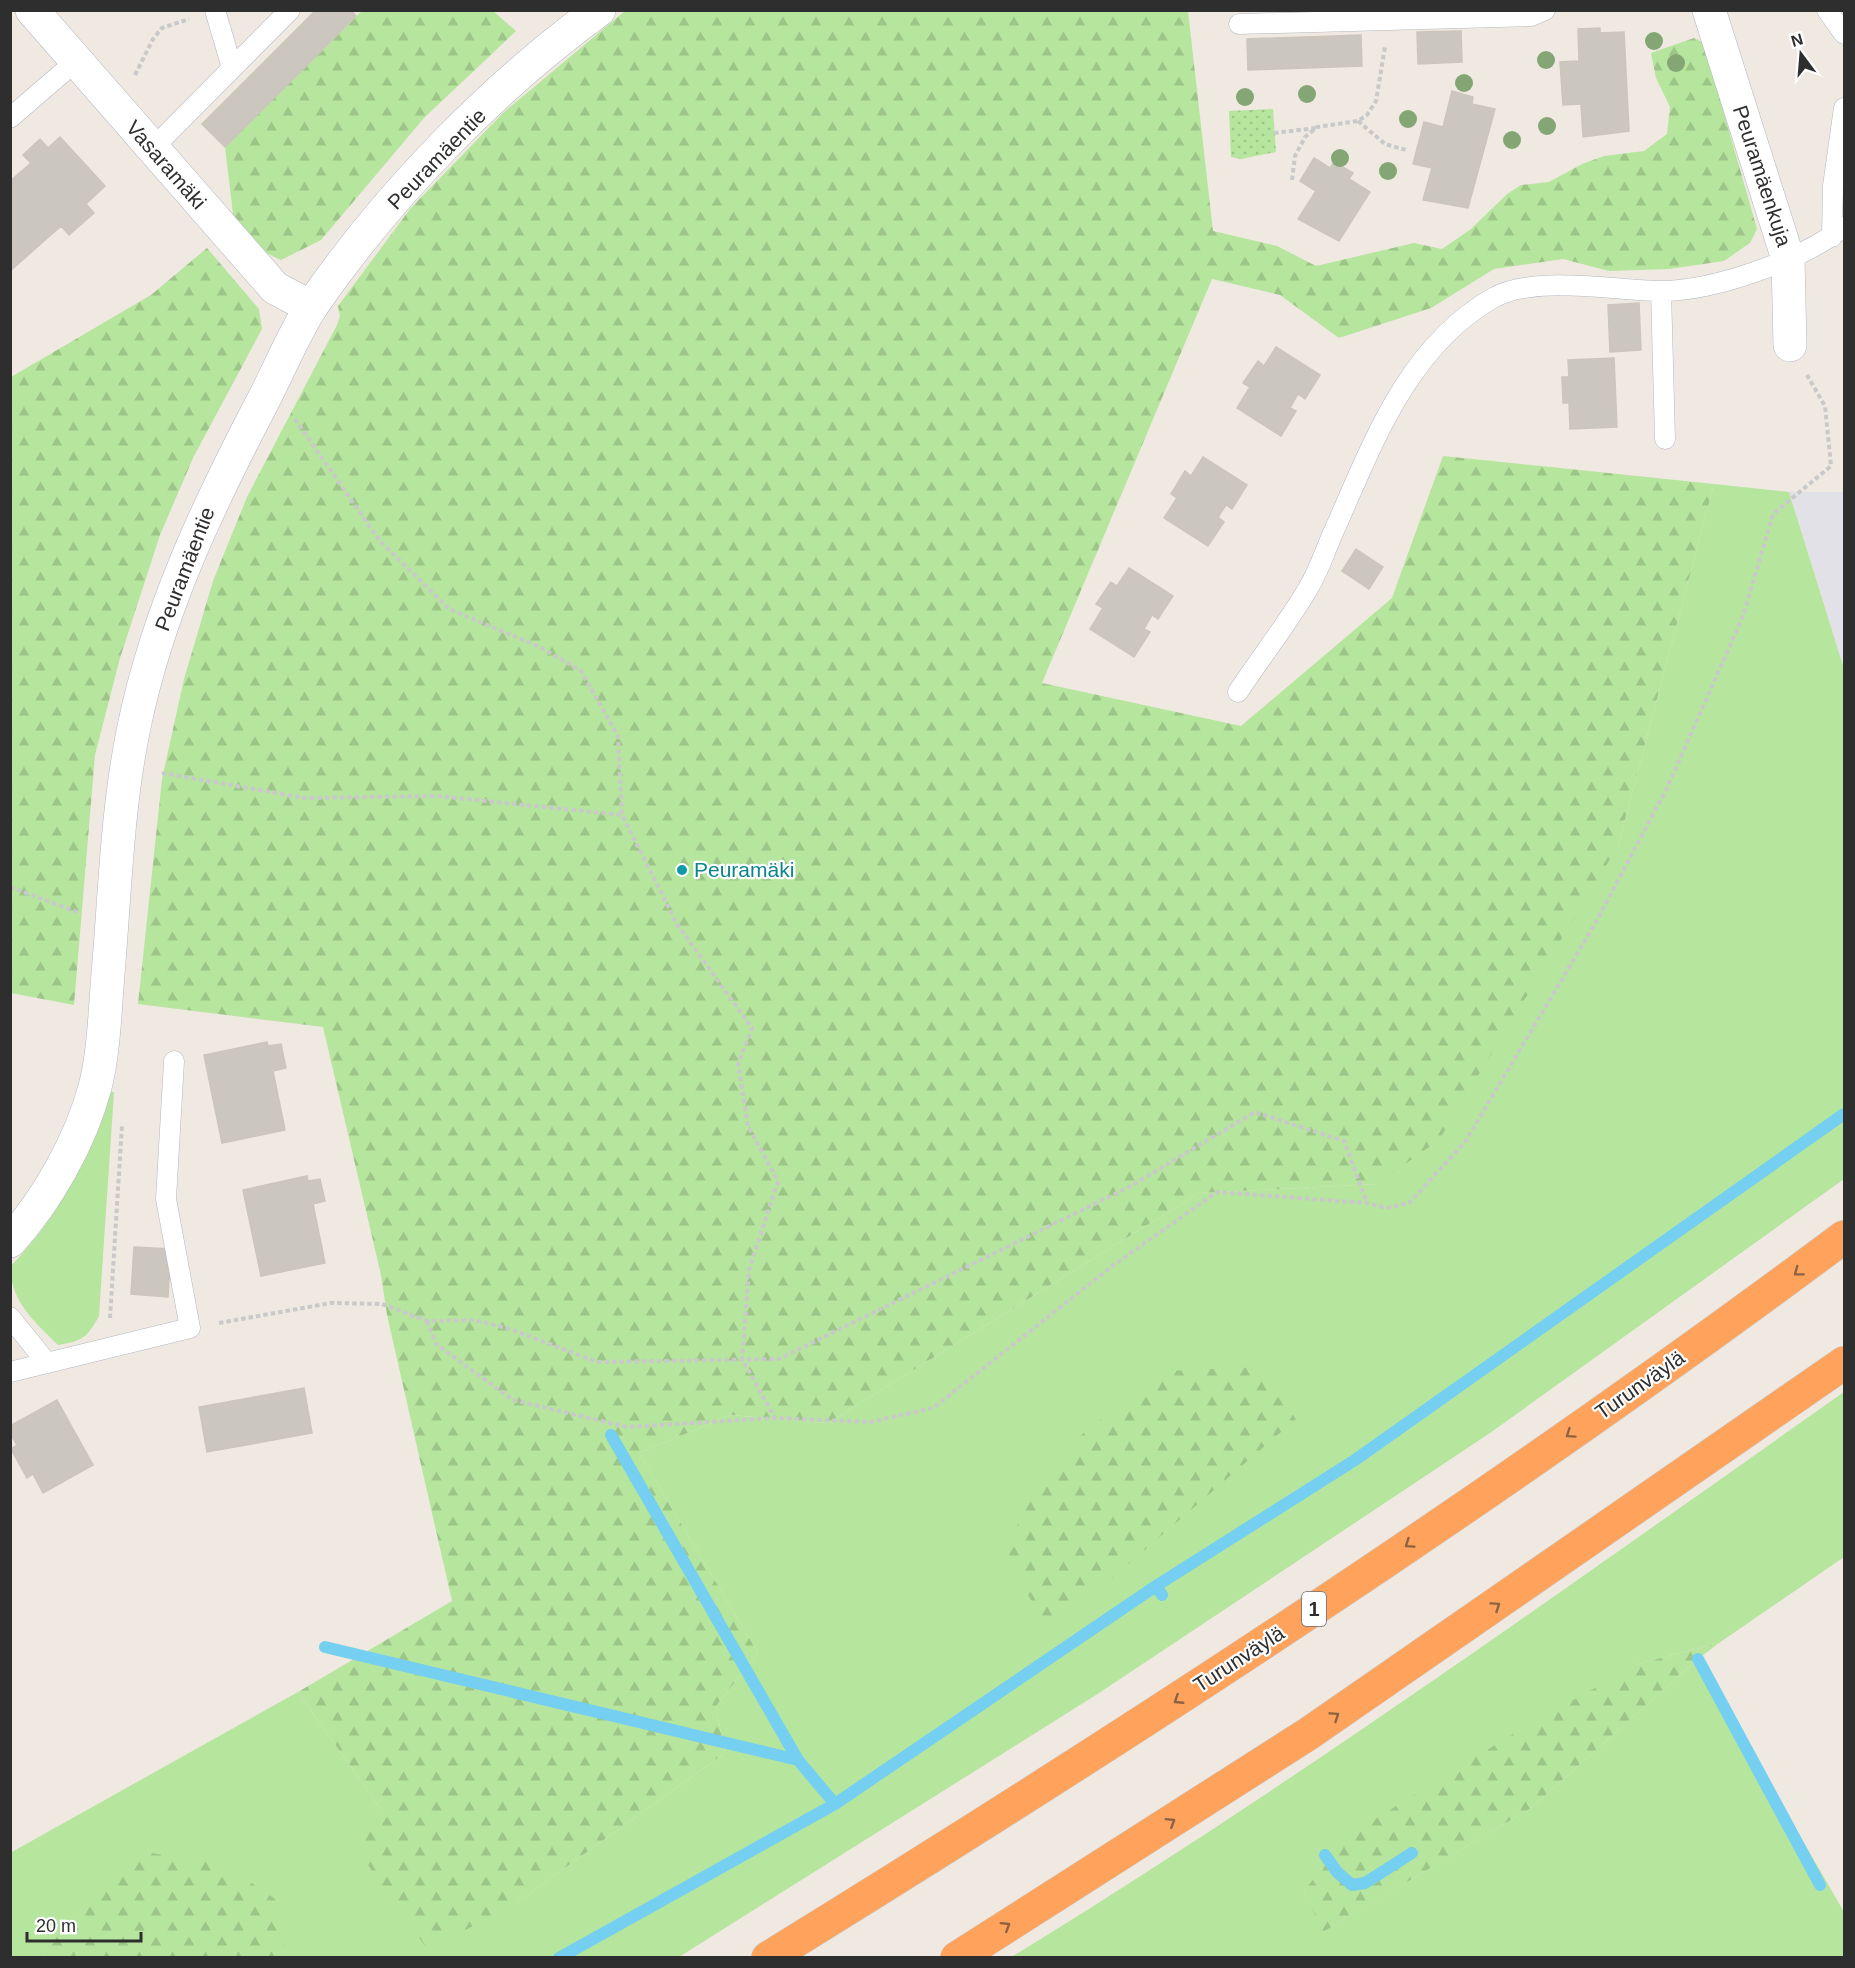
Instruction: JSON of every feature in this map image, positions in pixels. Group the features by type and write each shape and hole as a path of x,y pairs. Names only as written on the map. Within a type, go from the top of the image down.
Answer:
{"highway":[{"name":"Turunväylä","path":"768,1958 1024,1800 1256,1649 1725,1326 1845,1237"},
{"path":"957,1958 1308,1734 1845,1363"}],"street":[{"name":"Vasaramäki","path":"32,10 274,288 311,307"},
{"name":"Peuramäentie","path":"10,1241 35,1214 69,1154 95,1087 119,841 134,728 167,607 210,501 311,307 375,225 444,147 521,74 599,10"},
{"name":"Peuramäenkuja","path":"1709,10 1788,259 1790,345"}],"lane":[{"path":"152,149 290,10"},
{"path":"1239,24 1531,16 1545,10"},
{"path":"1827,10 1845,34"},
{"path":"215,11 232,68"},
{"path":"10,118 75,62"},
{"path":"1238,692 1309,587 1377,434 1416,365 1460,319 1495,297 1526,288 1563,285 1661,291 1727,281 1788,259 1838,232 1833,186 1845,108"},
{"path":"1661,291 1665,439"},
{"path":"10,1372 190,1328 166,1198 174,1061"},
{"path":"10,1317 47,1363"}],"path":[{"path":"114,106 134,78 153,39 162,28 215,11"},
{"path":"1274,133 1358,121 1368,115 1376,100 1389,20"},
{"path":"1358,121 1384,144 1406,150"},
{"path":"1292,180 1296,156 1305,137 1317,128"},
{"path":"427,1321 436,1344 513,1400 627,1427 775,1418 870,1422 933,1408 1111,1267 1217,1192 1367,1203 1386,1208 1409,1203 1465,1142 1596,922 1666,790 1743,616 1773,514 1831,466 1825,406 1790,345"},
{"path":"293,417 379,540 449,609 540,647 581,670 618,736 622,815 677,924 752,1028 738,1064 748,1126 778,1181 749,1270 742,1359 775,1418"},
{"path":"155,771 305,798 437,796 622,815"},
{"path":"10,887 90,916 113,916"},
{"path":"190,1328 331,1303 382,1304 427,1321 474,1320 501,1326 597,1362 779,1359 1129,1187 1255,1112 1344,1141 1367,1203"},
{"path":"108,1348 123,1117"}],"shaded area":[{"path":"1789,492 1844,492 1844,669"}],"green space":[{"path":"362,11 493,11 516,31 424,118 321,240 281,260 266,253 234,222 225,147"},
{"path":"625,11 1188,11 1213,231 1277,246 1316,266 1414,243 1442,249 1471,229 1507,194 1521,185 1549,182 1582,164 1604,156 1644,151 1667,134 1670,107 1656,78 1651,53 1694,38 1704,43 1757,229 1750,243 1724,261 1669,269 1609,271 1563,259 1494,269 1431,308 1339,338 1280,295 1212,279 1042,683 1241,726 1392,598 1443,456 1714,484 1618,846 1439,1140 1377,1184 1199,1193 828,1423 731,1415 639,1453 758,1653 716,1706 725,1753 516,1903 428,1950 358,1851 382,1811 298,1692 452,1601 387,1315 381,1275 323,1027 138,1004 162,779 184,679 213,581 247,497 337,325 340,316 338,306 410,209 504,112"},
{"path":"1273,109 1276,152 1241,159 1231,157 1229,111"},
{"path":"207,248 259,309 262,329 194,456 160,535 120,658 95,755 74,1005 11,993 11,377 151,295"},
{"path":"1714,484 1789,492 1844,669 1844,1179 1490,1433 1099,1693 679,1957 279,1957 285,1952 41,1951 45,1957 11,1957 10,1853 298,1692 382,1811 516,1903 725,1753 716,1706 758,1653 639,1453 731,1415 828,1423 1199,1193 1377,1184 1618,846"},
{"path":"109,1092 114,1092 99,1316 83,1337 58,1345 33,1319 20,1301 11,1279 10,1267 45,1226 70,1186"},
{"path":"1256,1367 1296,1419 1052,1630 1002,1558 1028,1503 1084,1432 1167,1371"},
{"path":"1844,1392 1844,1557 1719,1643 1638,1664 1304,1891 1324,1931 1531,1808 1698,1659 1844,1912 1844,1957 1010,1958 1117,1891 1328,1752"},
{"path":"1719,1643 1698,1659 1531,1808 1323,1932 1304,1891 1348,1836 1516,1732 1638,1664"},
{"path":"145,1852 225,1865 275,1899 285,1953 279,1958 45,1957 41,1951"}],"building":[{"path":"316,10 351,10 356,16 225,147 202,124"},
{"path":"1600,28 1600,33 1624,32 1629,131 1583,137 1581,104 1563,105 1560,62 1579,61 1578,29"},
{"path":"1461,31 1462,62 1418,64 1417,32"},
{"path":"1361,35 1362,66 1248,70 1247,39"},
{"path":"1452,91 1473,97 1472,104 1495,109 1468,208 1423,200 1432,168 1413,164 1424,122 1443,127"},
{"path":"60,137 105,186 86,204 94,213 69,235 61,226 10,271 10,181 31,163 23,155 40,139 48,148"},
{"path":"1314,158 1330,168 1334,162 1353,173 1349,179 1370,192 1339,241 1298,219 1316,191 1300,181"},
{"path":"1639,303 1641,350 1610,352 1608,305"},
{"path":"1276,347 1320,375 1305,399 1298,394 1290,408 1296,411 1281,436 1237,408 1250,387 1243,383 1258,361 1264,366"},
{"path":"1614,358 1617,427 1570,429 1569,403 1563,403 1562,377 1569,377 1568,360"},
{"path":"1203,457 1247,485 1232,509 1226,505 1218,517 1224,522 1208,546 1164,518 1177,498 1171,494 1185,471 1191,476"},
{"path":"1356,549 1383,567 1369,589 1342,571"},
{"path":"1129,568 1173,596 1158,619 1152,615 1144,629 1150,632 1134,657 1090,629 1103,608 1096,604 1111,582 1117,586"},
{"path":"267,1042 268,1046 281,1044 286,1068 273,1071 285,1130 222,1143 204,1055"},
{"path":"307,1176 308,1181 320,1179 325,1201 313,1204 325,1263 261,1276 243,1190"},
{"path":"134,1247 171,1249 168,1297 131,1294"},
{"path":"304,1388 312,1433 207,1452 199,1407"},
{"path":"57,1400 93,1465 43,1493 33,1474 27,1478 11,1449 17,1445 10,1433 10,1426"}],"waterway":[{"path":"1156,1586 1355,1460 1844,1114"},
{"path":"611,1435 798,1760 835,1804 1156,1586 1162,1595"},
{"path":"325,1647 798,1760"},
{"path":"1698,1659 1820,1885"},
{"path":"559,1958 835,1804"},
{"path":"1325,1855 1337,1872 1352,1885 1365,1883 1412,1853"}],"place":[{"name":"Peuramäki","path":"682,870"}]}
